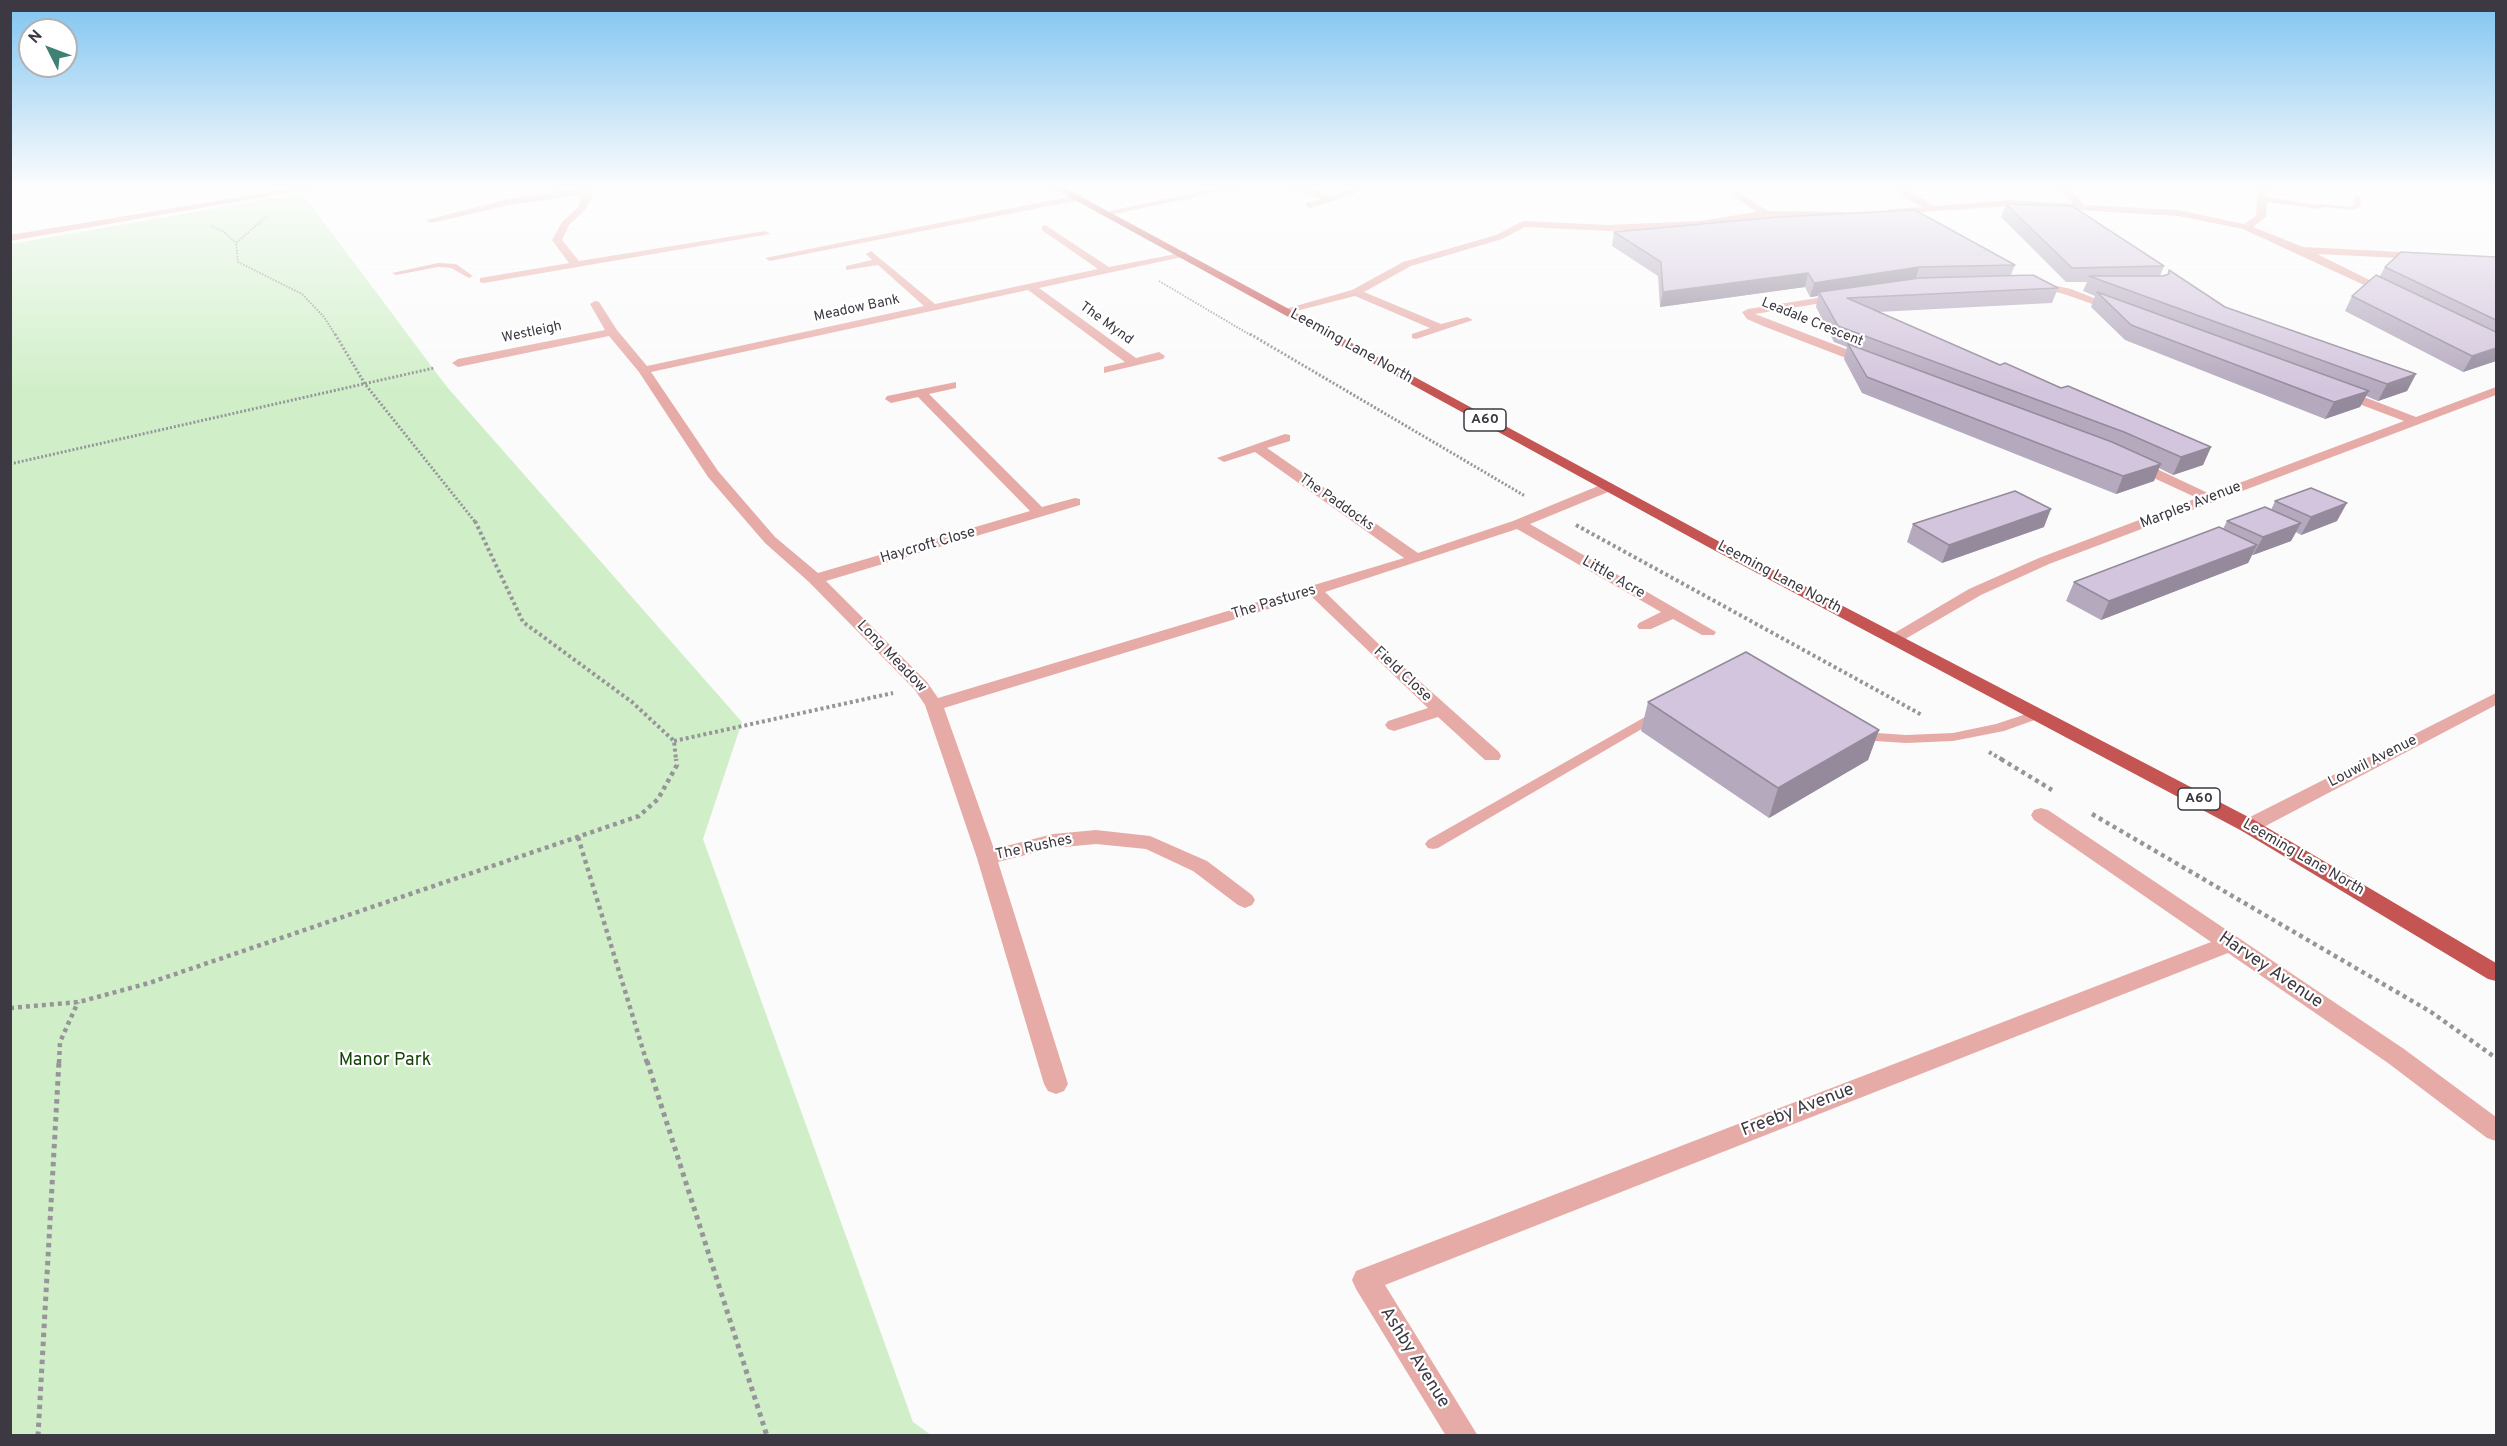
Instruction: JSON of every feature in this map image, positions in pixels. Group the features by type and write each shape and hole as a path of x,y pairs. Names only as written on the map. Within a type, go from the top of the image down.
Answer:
{"highway":[{"name":"Leeming Lane North","path":"1185,255 1608,487 2249,826 2496,973"}],"street":[{"path":"569,255 576,265"},
{"path":"469,276 482,284 635,255"},
{"path":"771,258 784,255"},
{"path":"873,255 933,308"},
{"path":"1086,255 1107,270"},
{"name":"Meadow Bank","path":"644,370 1175,255"},
{"path":"1284,311 1356,292 1415,261 1437,255"},
{"path":"2312,255 2404,301"},
{"path":"2420,255 2431,256"},
{"path":"850,268 880,262"},
{"path":"2019,284 2087,286"},
{"path":"2052,286 2133,315"},
{"name":"The Mynd","path":"1030,287 1135,363"},
{"path":"1356,292 1440,328"},
{"name":"Leadale Crescent","path":"1859,294 1748,312 1751,317 1767,324 1880,366"},
{"name":"Long Meadow","path":"595,304 612,332 644,370 713,474 770,540 815,579 921,686 934,705 987,858 1056,1084"},
{"path":"1416,336 1467,320"},
{"name":"Westleigh","path":"458,363 484,363 612,332"},
{"path":"1108,370 1159,356"},
{"path":"891,399 952,385"},
{"path":"2329,388 2416,421"},
{"name":"Marples Avenue","path":"1894,638 1995,583 2044,561 2496,391"},
{"path":"920,392 1040,513"},
{"path":"1224,458 1285,438"},
{"name":"The Paddocks","path":"1256,447 1416,559"},
{"path":"2121,458 2211,499"},
{"name":"The Pastures","path":"934,705 1416,559 1518,524 1608,487"},
{"name":"Haycroft Close","path":"815,579 1075,502"},
{"name":"Little Acre","path":"1518,524 1708,632"},
{"name":"Field Close","path":"1315,591 1440,710 1492,756"},
{"path":"1645,626 1674,612"},
{"name":"Louwil Avenue","path":"2249,826 2496,698"},
{"path":"1394,725 1440,710"},
{"name":"Harvey Avenue","path":"2041,815 2396,1056 2496,1131"},
{"name":"The Rushes","path":"987,858 1053,841 1096,837 1150,843 1200,866 1245,900"},
{"name":"Freeby Avenue","path":"1366,1280 2229,943"},
{"name":"Ashby Avenue","path":"1366,1280 1462,1436"}],"lane":[{"path":"396,273 438,265 453,266 469,276"},
{"path":"1433,844 1674,704"},
{"path":"1847,728 1875,737 1906,739 1961,736 1999,728 2038,714"}],"path":[{"path":"10,1008 79,1002 149,983 639,816 658,799 677,765 674,741 632,702 523,622 478,525 365,384 324,317 302,294 238,262 237,255"},
{"path":"1132,265 1550,511 1961,736 2060,795"},
{"path":"10,464 458,363"},
{"path":"674,741 921,686"},
{"path":"2090,813 2431,1012 2496,1058"},
{"path":"579,837 672,1143 767,1436"},
{"path":"38,1436 60,1042 79,1002"}],"green space":[{"name":"Manor Park","path":"11,255 349,255 447,387 742,722 703,839 913,1422 931,1435 11,1435"}],"building":[{"path":"1651,255 1998,255 2015,265 1919,267 1814,283 1808,273 1663,292 1661,262"},
{"path":"2059,255 2148,255 2164,266 2072,268"},
{"path":"2397,255 2496,257 2496,320 2385,267"},
{"path":"2169,270 2225,307 2416,374 2387,384 2089,276 2163,276 2169,274"},
{"path":"2033,275 2058,288 1847,298 2000,365 2005,363 2061,388 2068,386 2211,447 2181,457 2124,432 1838,326 1819,292 1920,278"},
{"path":"2376,275 2496,332 2496,348 2472,356 2352,296"},
{"path":"2097,292 2369,391 2334,402 2131,325"},
{"path":"1848,344 2112,442 2161,464 2123,476 1867,377"},
{"path":"2311,488 2347,503 2311,517 2275,501"},
{"path":"2015,491 2051,509 1949,545 1913,524"},
{"path":"2265,507 2301,523 2263,537 2227,521"},
{"path":"2219,527 2257,545 2109,601 2074,582"},
{"path":"1746,652 1879,730 1778,788 1648,702"}]}
